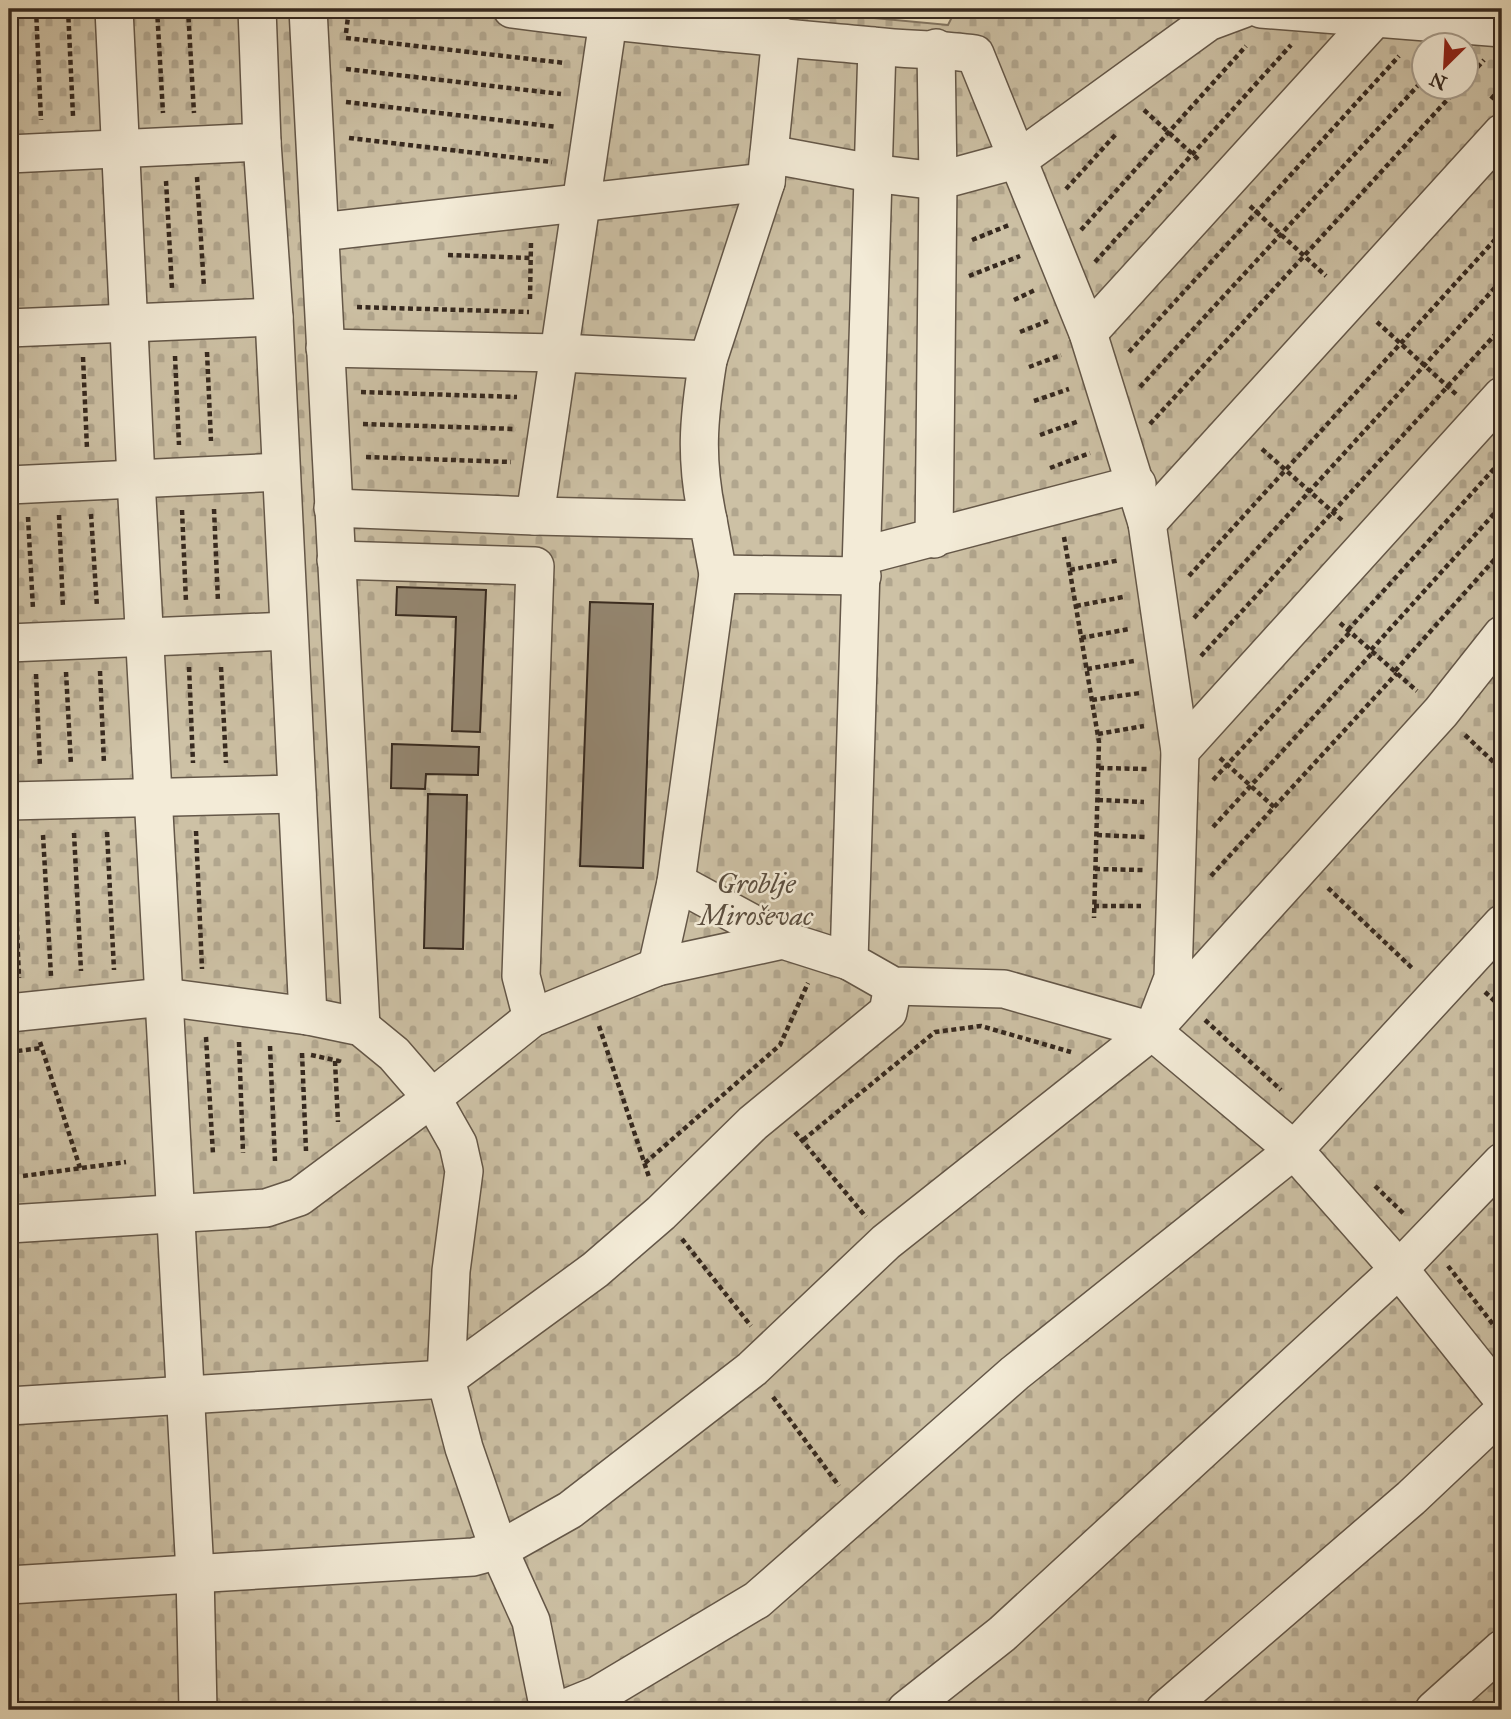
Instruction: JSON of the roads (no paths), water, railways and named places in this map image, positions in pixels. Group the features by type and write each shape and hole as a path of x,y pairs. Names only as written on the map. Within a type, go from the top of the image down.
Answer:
{"lane":[{"path":"114,9 183,1395 195,1573 198,1710"},
{"path":"257,9 308,1016"},
{"path":"308,9 361,1027"},
{"path":"512,9 608,21 803,28 877,47 936,48 975,54 1088,333 1150,538 1171,679 1177,852 1173,978 1152,1031"},
{"path":"320,232 583,204 767,168 871,173 938,181 1019,159 1208,22 1261,9 1376,18 1496,41"},
{"path":"1088,333 1376,18"},
{"path":"535,516 544,353 583,204 608,21"},
{"path":"657,967 676,882 718,574 698,475 698,438 708,360 767,168 803,28"},
{"path":"835,957 862,566 871,173 877,47"},
{"path":"934,539 938,181 936,48"},
{"path":"1150,538 1236,425 1502,133"},
{"path":"42,152 262,142"},
{"path":"9,328 274,317"},
{"path":"325,348 708,360"},
{"path":"1171,679 1316,602 1492,407"},
{"path":"718,574 862,566 934,539 1059,505 1120,432"},
{"path":"31,484 280,472"},
{"path":"333,508 708,520"},
{"path":"336,560 535,566 521,976 531,1018"},
{"path":"36,642 288,631"},
{"path":"9,1585 473,1557 499,1550 570,1510 752,1369 887,1242 1152,1031 1303,864 1428,700 1502,635"},
{"path":"41,800 297,794"},
{"path":"676,882 783,940 835,957 893,986 1004,989 1152,1031 1294,1150 1399,1269 1502,1398"},
{"path":"561,1710 598,1695 758,1600 1015,1373 1294,1150 1502,924"},
{"path":"9,1224 266,1209 299,1197 432,1098 531,1018 657,967 783,940"},
{"path":"9,1406 446,1379 595,1270 661,1213 774,1106 888,1012 893,986"},
{"path":"39,1009 164,997 308,1016 361,1027 394,1054 432,1098 458,1144 464,1171 451,1270 446,1379 464,1448 499,1550 531,1621 549,1710"},
{"path":"906,1710 1002,1634 1399,1269 1502,1162"},
{"path":"1165,1710 1411,1498 1502,1412"},
{"path":"1434,1710 1502,1649"}],"park label":[{"name":"Groblje Miroševac","path":"756,899"}]}
